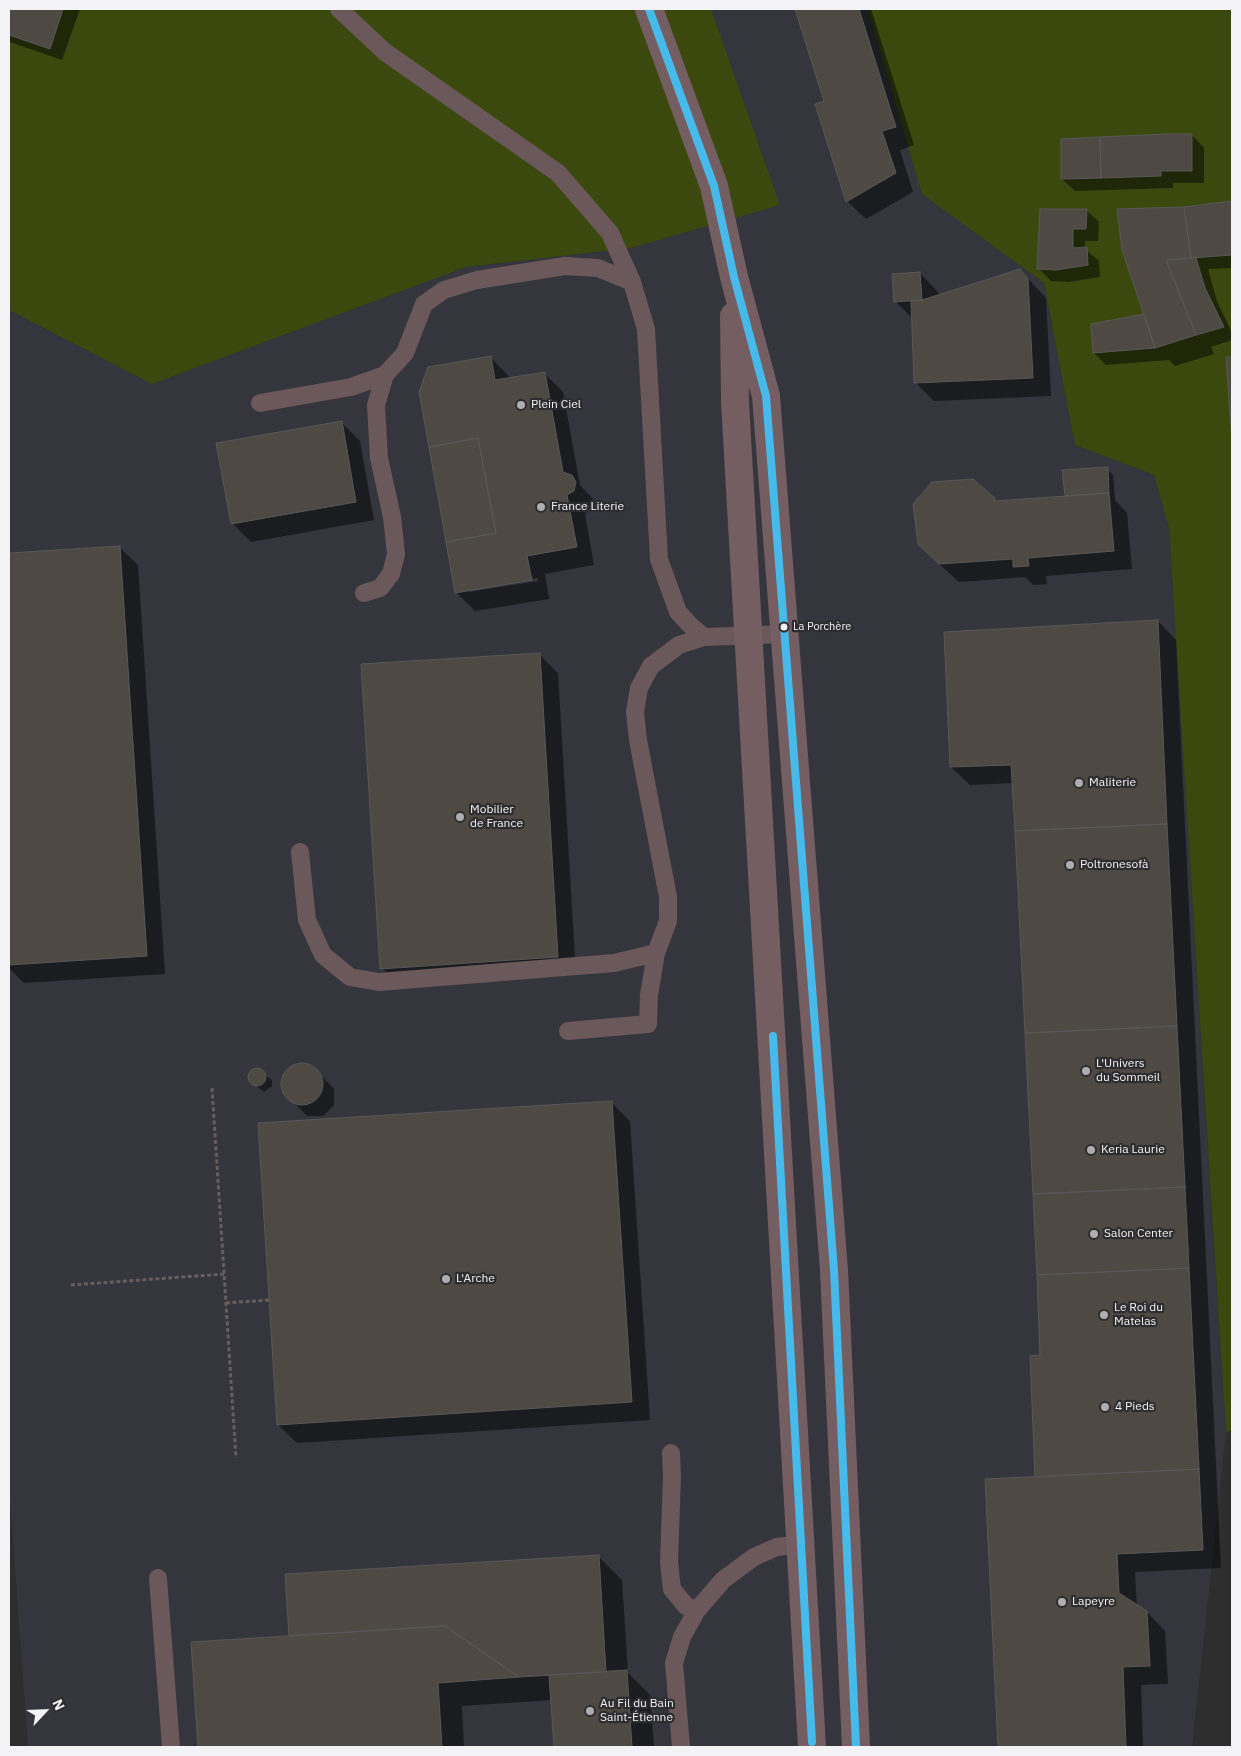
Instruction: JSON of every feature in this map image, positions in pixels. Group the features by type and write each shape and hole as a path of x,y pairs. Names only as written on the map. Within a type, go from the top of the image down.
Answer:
{"main road":[{"path":"649,9 714,186 734,277 766,396 834,1270 856,1747"},
{"path":"734,277 735,402 750,634 812,1747"}],"lane":[{"path":"339,9 385,52 558,173 610,233 632,282 646,329 659,559 678,612 704,637"},
{"path":"260,403 351,387 384,375 405,353 424,304 444,290 477,280 565,266 598,268 632,282"},
{"path":"364,593 380,588 391,574 396,554 392,517 379,458 376,405 384,375"},
{"path":"568,1031 648,1024 649,995 656,952 668,921 668,897 638,740 635,712 639,688 651,666 679,645 704,637 784,634"},
{"path":"300,852 307,920 324,954 350,977 379,982 614,963 656,952"},
{"path":"671,1452 669,1562 672,1589 686,1606 697,1610"},
{"path":"681,1747 674,1663 682,1636 697,1610 723,1580 754,1557 778,1547 801,1544"},
{"path":"158,1578 170,1747"}],"path":[{"path":"212,1088 236,1458"},
{"path":"71,1285 224,1274"},
{"path":"226,1303 269,1300"}],"shaded area":[{"path":"711,9 868,9 922,193 1044,283 1075,445 1154,475 1169,528 1226,1433 1192,1747 28,1747 9,1485 9,310 152,384 466,267 631,248 780,205"}],"green space":[{"path":"9,9 711,9 780,205 631,248 466,267 152,384 9,310"},
{"path":"868,9 1232,9 1232,1429 1226,1433 1169,528 1154,475 1075,445 1044,283 922,194"}],"building":[{"path":"9,9 63,9 50,49 9,35"},
{"path":"795,9 859,9 896,127 882,131 896,173 846,202 815,104 824,101"},
{"path":"1192,134 1192,171 1161,171 1161,176 1101,178 1100,137"},
{"path":"1100,137 1101,178 1061,179 1061,139"},
{"path":"1232,201 1232,255 1191,258 1184,207"},
{"path":"1184,207 1191,258 1166,260 1196,335 1155,348 1122,250 1117,209"},
{"path":"1040,209 1087,209 1086,229 1073,229 1073,248 1087,247 1088,265 1056,270 1037,269"},
{"path":"1196,258 1205,288 1224,327 1196,335 1166,260"},
{"path":"1020,269 1028,279 1033,378 914,383 911,301 922,300"},
{"path":"920,272 922,300 894,302 892,274"},
{"path":"1144,314 1155,348 1093,353 1091,324"},
{"path":"491,356 495,380 545,372 563,472 572,475 576,482 574,491 567,495 577,547 527,556 532,580 455,593 446,542 496,533 478,438 429,447 419,392 428,367"},
{"path":"1226,357 1232,357 1232,442"},
{"path":"342,421 356,502 231,524 216,443"},
{"path":"478,438 496,533 446,542 429,447"},
{"path":"1108,467 1109,493 1065,496 1062,470"},
{"path":"973,479 995,498 995,501 1109,493 1114,551 1028,558 1029,566 1013,567 1013,559 939,564 918,544 913,504 932,482"},
{"path":"120,546 147,956 9,965 9,553"},
{"path":"1158,620 1167,824 1015,831 1011,765 950,767 944,632"},
{"name":"Mobilier de France","path":"540,653 558,957 380,969 361,664"},
{"path":"1167,824 1177,1026 1025,1033 1015,831"},
{"path":"1177,1026 1185,1187 1033,1194 1025,1033"},
{"path":"306,1063 314,1066 320,1072 323,1084 320,1096 314,1102 298,1105 290,1102 284,1096 281,1080 284,1072 290,1066"},
{"path":"253,1068 261,1068 266,1073 264,1084 253,1086 248,1081 248,1073"},
{"name":"L'Arche","path":"612,1101 632,1402 277,1425 258,1123"},
{"path":"1185,1187 1189,1268 1037,1275 1033,1194"},
{"path":"1189,1268 1199,1469 1035,1477 1030,1356 1040,1355 1037,1275"},
{"name":"Lapeyre","path":"1199,1469 1203,1550 1117,1554 1119,1593 1147,1611 1150,1666 1123,1667 1126,1747 998,1747 985,1479"},
{"path":"599,1555 606,1672 519,1677 445,1626 289,1636 285,1574"},
{"path":"445,1626 519,1677 438,1683 442,1747 198,1747 191,1642"},
{"name":"Au Fil du Bain Saint-Étienne","path":"627,1670 632,1747 554,1747 549,1675"}],"transit line":[{"path":"649,9 714,186 734,277 766,396 834,1270 856,1747"},
{"path":"773,1036 812,1742"}],"place":[{"name":"Plein Ciel","path":"521,405"},
{"name":"France Literie","path":"541,507"},
{"name":"La Porchère","path":"784,627"},
{"name":"Maliterie","path":"1079,783"},
{"name":"Mobilier de France","path":"460,817"},
{"name":"Poltronesofà","path":"1070,865"},
{"name":"L'Univers du Sommeil","path":"1086,1071"},
{"name":"Keria Laurie","path":"1091,1150"},
{"name":"Salon Center","path":"1094,1234"},
{"name":"L'Arche","path":"446,1279"},
{"name":"Le Roi du Matelas","path":"1104,1315"},
{"name":"4 Pieds","path":"1105,1407"},
{"name":"Lapeyre","path":"1062,1602"},
{"name":"Au Fil du Bain Saint-Étienne","path":"590,1711"}]}
